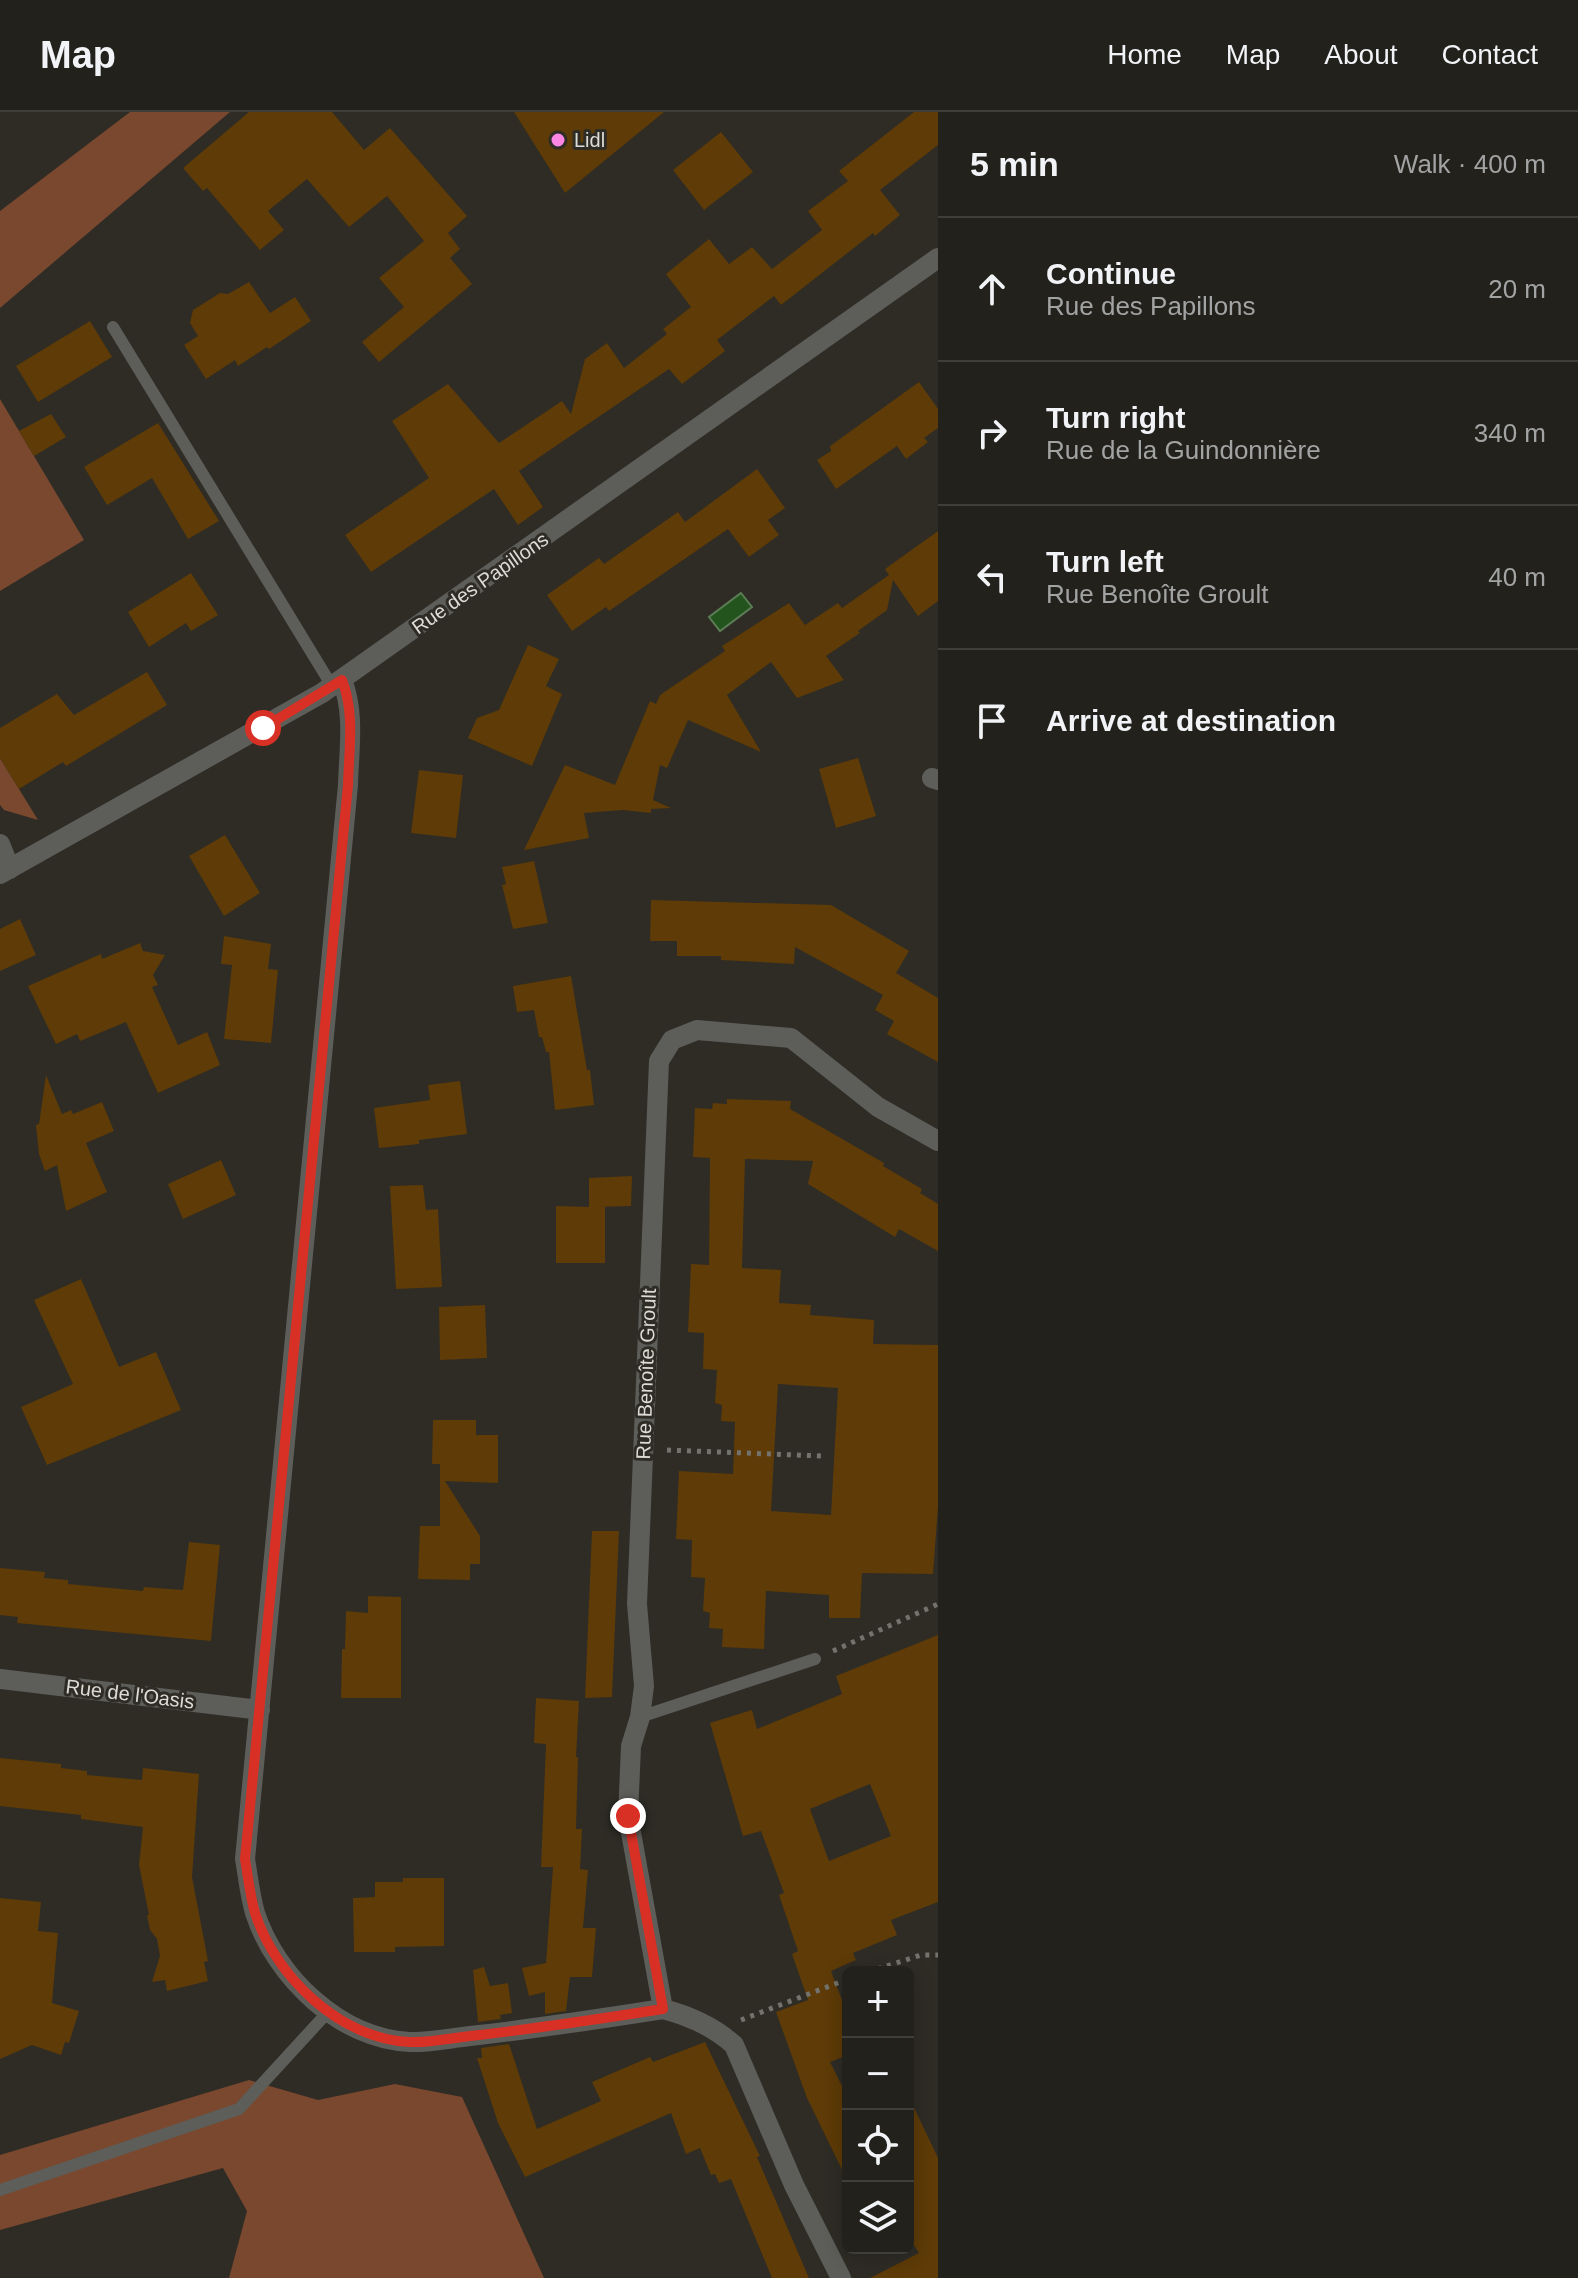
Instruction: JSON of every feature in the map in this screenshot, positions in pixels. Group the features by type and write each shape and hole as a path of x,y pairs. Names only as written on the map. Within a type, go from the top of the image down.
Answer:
{"street":[{"name":"Rue des Papillons","path":"5,872 263,728 337,683 938,258"},
{"path":"337,683 349,697 351,715 348,785 245,1859 255,1912 274,1954 296,1981 327,2013 370,2033 409,2042 510,2032 663,2009 687,2015 721,2033 734,2045 794,2185 841,2278"},
{"path":"0,844 5,872"},
{"name":"Rue Benoîte Groult","path":"663,2009 628,1816 631,1746 640,1717 644,1686 637,1604 659,1061 672,1040 697,1030 791,1038 878,1107 938,1141"},
{"name":"Rue de l'Oasis","path":"0,1679 260,1710"}],"lane":[{"path":"113,327 337,683"},
{"path":"640,1717 815,1659"},
{"path":"0,2190 239,2109 327,2013"}],"path":[{"path":"643,1449 822,1456"},
{"path":"815,1659 938,1604"},
{"path":"887,1966 921,1955 938,1955"},
{"path":"721,2033 747,2016 842,1981"}],"shaded area":[{"path":"130,112 230,112 0,308 0,211"},
{"path":"0,399 84,540 0,591"},
{"path":"741,593 752,607 720,631 709,617"},
{"path":"0,758 38,820 4,810 0,805"},
{"path":"249,2080 318,2100 395,2084 462,2097 544,2278 229,2278 247,2211 223,2168 0,2230 0,2155"}],"building":[{"path":"249,112 332,112 364,150 390,128 467,216 448,233 460,249 450,258 472,284 379,362 362,342 404,307 379,278 424,241 387,196 349,227 307,179 268,211 284,230 260,250 207,188 203,191 183,168"},
{"path":"514,112 664,112 565,193"},
{"path":"914,112 938,112 938,145 880,190 900,215 781,305 774,296 717,340 725,351 682,384 669,369 519,471 543,507 518,525 494,489 371,572 345,535 429,478 392,421 448,384 499,443 562,401 571,414 585,359 607,343 624,368 667,334 663,329 691,307 666,274 709,239 729,264 752,247 772,269 822,230 808,211 848,181 839,171"},
{"path":"721,132 753,172 704,210 673,170"},
{"path":"249,282 270,313 295,297 311,321 269,349 267,347 238,366 235,360 206,379 184,345 198,336 190,323 193,310 220,293 228,294"},
{"path":"90,321 112,357 38,402 16,366"},
{"path":"919,382 938,409 938,428 924,438 928,442 906,459 897,446 836,489 817,460 831,451 830,446"},
{"path":"51,414 66,437 34,456 19,431"},
{"path":"158,423 219,521 188,539 152,478 107,505 84,467"},
{"path":"757,469 785,508 768,520 779,535 749,557 728,529 609,611 606,607 572,631 547,595 599,558 604,564 678,512 685,522"},
{"path":"938,531 938,601 918,616 893,580 887,610 826,656 844,680 797,698 771,662 727,695 761,752 688,720 667,768 660,765 653,800 671,808 651,809 651,813 623,810 584,813 589,838 524,850 565,765 615,785 650,701 656,704 660,695 725,651 722,646 789,603 805,625 838,603 842,608 889,575 885,569"},
{"path":"191,573 218,615 191,631 186,623 149,647 128,612"},
{"path":"528,645 559,659 546,686 562,694 532,766 468,738 477,718 499,710"},
{"path":"147,672 167,705 66,766 63,762 19,789 0,758 0,728 57,694 74,715"},
{"path":"858,758 876,816 836,828 819,769"},
{"path":"419,770 463,775 456,838 411,833"},
{"path":"225,835 260,893 224,916 189,856"},
{"path":"534,861 548,923 513,929 502,885 506,884 502,867"},
{"path":"651,900 831,905 909,951 896,973 938,998 938,1062 887,1034 894,1021 875,1010 883,995 795,947 794,964 721,960 721,956 677,956 677,941 650,941"},
{"path":"20,919 36,955 0,971 0,929"},
{"path":"224,936 271,944 268,969 278,970 271,1043 224,1039 232,965 221,964"},
{"path":"140,943 143,951 165,955 153,975 158,985 152,987 178,1045 207,1032 220,1065 158,1093 126,1022 80,1041 77,1034 56,1044 28,986 101,954 102,959"},
{"path":"571,976 594,1105 555,1110 549,1052 546,1052 542,1037 539,1037 534,1010 517,1012 513,986"},
{"path":"46,1075 62,1114 71,1110 73,1114 102,1102 114,1131 86,1143 107,1192 66,1211 57,1165 45,1171 39,1154 36,1125 39,1124"},
{"path":"460,1081 467,1134 379,1148 374,1108 430,1100 428,1085"},
{"path":"727,1099 791,1101 790,1109 884,1163 883,1166 922,1189 920,1193 938,1204 938,1251 899,1229 895,1237 808,1184 813,1161 745,1159 742,1268 781,1270 779,1303 811,1305 810,1315 874,1320 873,1344 938,1345 938,1507 933,1574 862,1573 860,1618 829,1618 829,1595 766,1591 764,1649 722,1647 723,1629 709,1628 710,1613 703,1611 705,1578 691,1577 692,1540 676,1539 679,1471 733,1474 735,1422 721,1421 722,1405 715,1403 717,1370 703,1369 704,1333 688,1332 691,1264 709,1265 710,1158 693,1157 695,1108 712,1109 713,1103 727,1104","holes":["778,1384 838,1388 831,1515 771,1511"]},
{"path":"221,1160 236,1195 183,1219 168,1184"},
{"path":"632,1176 631,1206 598,1207 605,1207 605,1263 556,1263 556,1206 589,1207 589,1178"},
{"path":"423,1185 426,1210 438,1209 442,1287 396,1289 390,1186"},
{"path":"81,1279 119,1367 156,1352 181,1410 47,1465 21,1407 73,1384 34,1300"},
{"path":"485,1305 487,1358 440,1360 439,1307"},
{"path":"433,1420 476,1420 476,1435 498,1435 498,1483 445,1481 480,1536 480,1564 470,1564 470,1580 418,1579 420,1526 440,1526 440,1464 432,1464"},
{"path":"592,1531 619,1531 612,1697 585,1698"},
{"path":"189,1542 220,1545 211,1641 17,1623 18,1617 0,1615 0,1568 45,1572 44,1578 68,1580 68,1584 143,1591 144,1587 183,1590"},
{"path":"368,1596 401,1597 401,1698 341,1698 346,1611 368,1613"},
{"path":"938,1635 938,1902 891,1920 897,1935 853,1953 856,1960 831,1971 842,2000 842,2057 830,2062 842,2086 842,2170 807,2098 776,2012 808,2000 792,1954 798,1951 779,1895 784,1893 761,1831 743,1836 710,1723 752,1710 757,1729 842,1694 836,1676","holes":["870,1784 891,1836 829,1861 810,1809"]},
{"path":"536,1698 579,1701 576,1829 582,1829 580,1869 588,1870 583,1928 596,1928 592,1977 570,1977 566,2011 545,2014 545,1992 529,1996 522,1968 546,1963 553,1867 541,1867 546,1744 534,1743"},
{"path":"0,1758 61,1764 61,1768 87,1771 87,1775 142,1780 143,1768 199,1774 192,1877 208,1961 204,1962 208,1981 167,1991 165,1980 152,1982 160,1956 157,1939 150,1930 139,1865 143,1827 81,1819 81,1815 0,1806"},
{"path":"403,1878 444,1878 444,1946 395,1947 395,1952 354,1952 353,1898 375,1897 375,1882 403,1882"},
{"path":"0,1898 41,1902 38,1931 58,1933 52,2003 79,2011 69,2043 65,2042 61,2055 32,2045 0,2059"},
{"path":"484,1967 490,1986 508,1983 512,2013 500,2015 501,2019 478,2022 473,1970"},
{"path":"705,2042 760,2156 757,2157 809,2278 772,2278 731,2179 719,2183 715,2174 711,2175 700,2148 686,2154 671,2113 525,2177 498,2123 477,2058 482,2058 481,2048 509,2044 537,2129 601,2101 592,2082 650,2057 653,2062"},
{"path":"914,2108 938,2158 938,2278 870,2278 919,2253 914,2245"}],"place":[{"name":"Lidl","path":"558,140"}],"route":[{"path":"263,728 342,680 349,697 351,715 348,785 245,1859 255,1912 274,1954 296,1981 327,2013 370,2033 409,2042 510,2032 663,2009 628,1816"}]}
